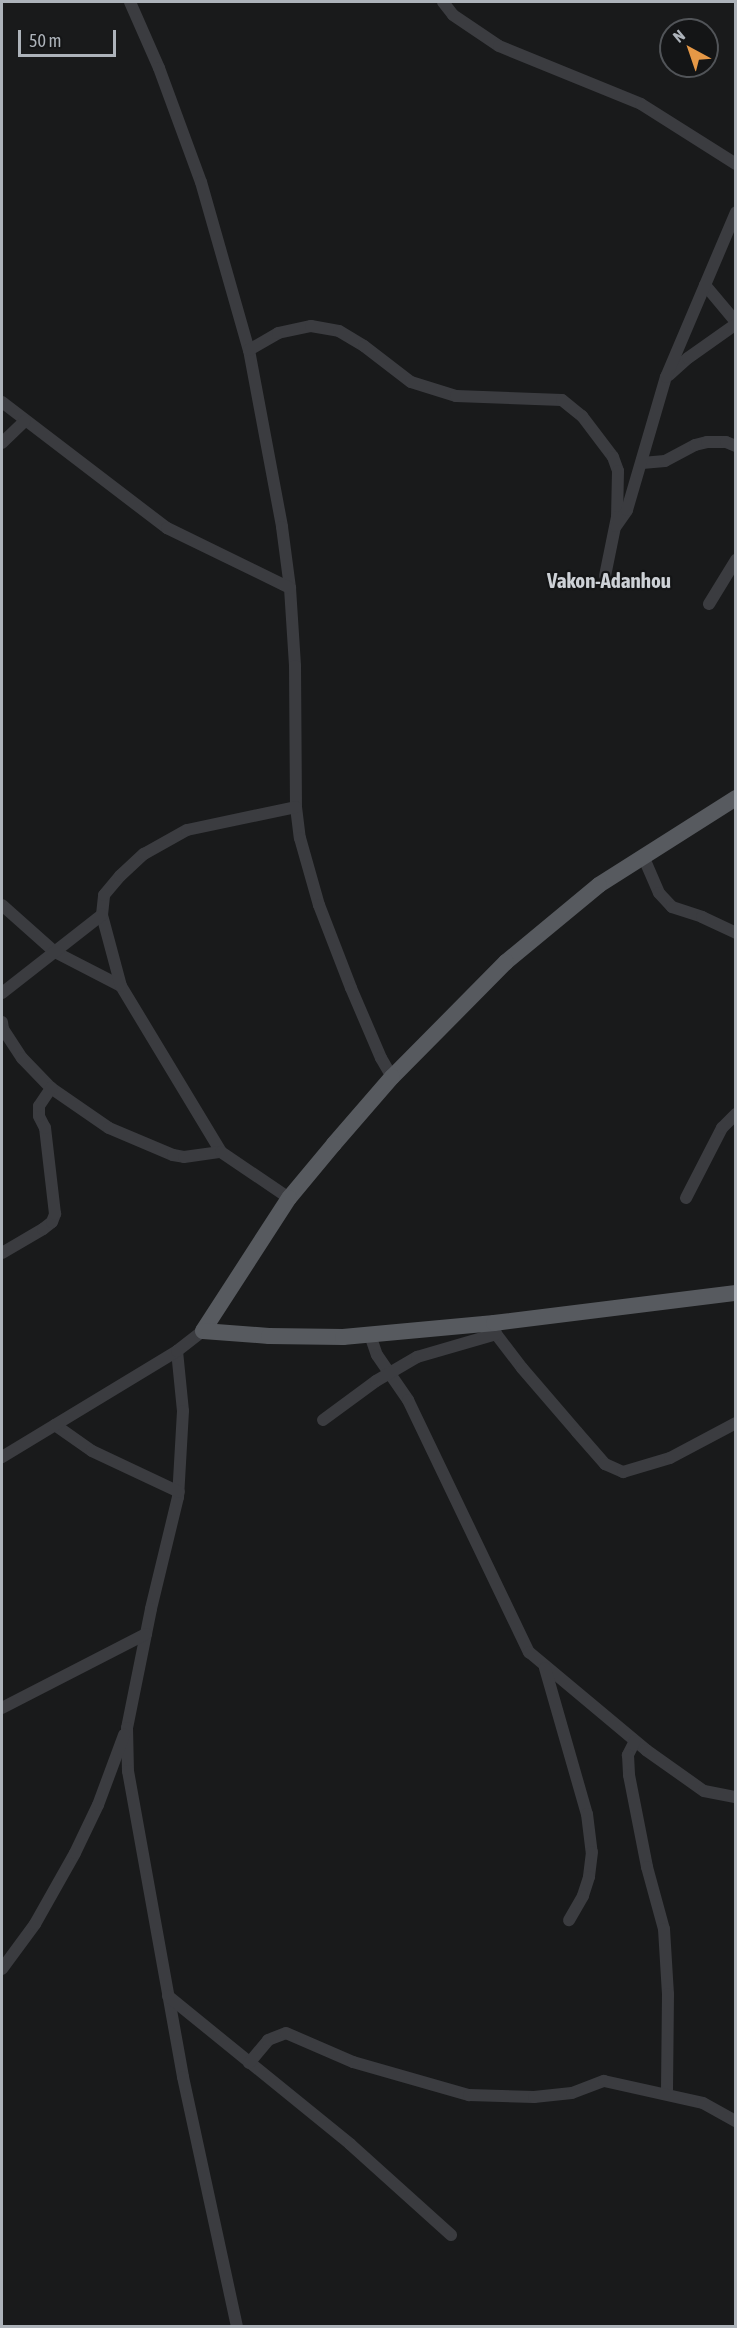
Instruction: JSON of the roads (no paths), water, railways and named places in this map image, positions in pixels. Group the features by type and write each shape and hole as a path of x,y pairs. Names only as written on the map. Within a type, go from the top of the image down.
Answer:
{"main road":[{"path":"735,798 643,856 576,903 515,954 392,1077 289,1198 203,1331 280,1336 370,1335 495,1329 735,1293"}],"street":[{"path":"130,2 159,68 201,182 249,350 282,526 290,588 295,666 296,807 300,838 319,905 365,1024 392,1077"},
{"path":"443,2 453,15 499,46 641,104 735,164"},
{"path":"615,527 627,510 666,377 735,212"},
{"path":"666,377 735,323 705,285"},
{"path":"249,350 278,333 311,326 339,331 364,346 411,382 456,396 562,399 582,416 614,457 618,471 615,527 605,576"},
{"path":"2,402 167,528 290,588"},
{"path":"2,443 25,421"},
{"path":"642,463 665,461 695,445 707,442 726,442 735,446"},
{"path":"709,604 735,560"},
{"path":"289,1198 221,1152 121,986 102,915 104,895 144,854 187,830 296,807"},
{"path":"643,856 659,893 672,907 702,917 735,933"},
{"path":"2,905 55,952 121,986"},
{"path":"2,993 102,915"},
{"path":"2,1022 3,1029 22,1058 51,1088 109,1128 172,1155 184,1157 221,1152"},
{"path":"2,1253 43,1229 52,1221 55,1214 45,1128 39,1116 39,1107 51,1088"},
{"path":"686,1198 722,1128 735,1114"},
{"path":"324,1420 390,1373 433,1350 495,1329 522,1368 605,1464 623,1472 670,1458 735,1423"},
{"path":"2,1457 177,1351 203,1331"},
{"path":"370,1335 377,1355 408,1401 529,1652 544,1667 635,1741 704,1791 735,1797"},
{"path":"2,1969 34,1924 75,1853 98,1805 127,1728 178,1492 183,1411 177,1351"},
{"path":"55,1425 92,1451 178,1492"},
{"path":"2,1708 146,1634"},
{"path":"544,1667 588,1814 591,1842 589,1876 583,1896 569,1920"},
{"path":"127,1728 134,1812 204,2181 237,2326"},
{"path":"635,1741 628,1755 629,1775 647,1867 664,1929 668,1994 667,2094"},
{"path":"168,1996 350,2144 451,2235"},
{"path":"249,2063 267,2040 286,2033 353,2062 469,2095 534,2097 572,2093 604,2081 703,2103 735,2121"}],"district":[{"name":"Vakon-Adanhou","path":"609,580"}]}
